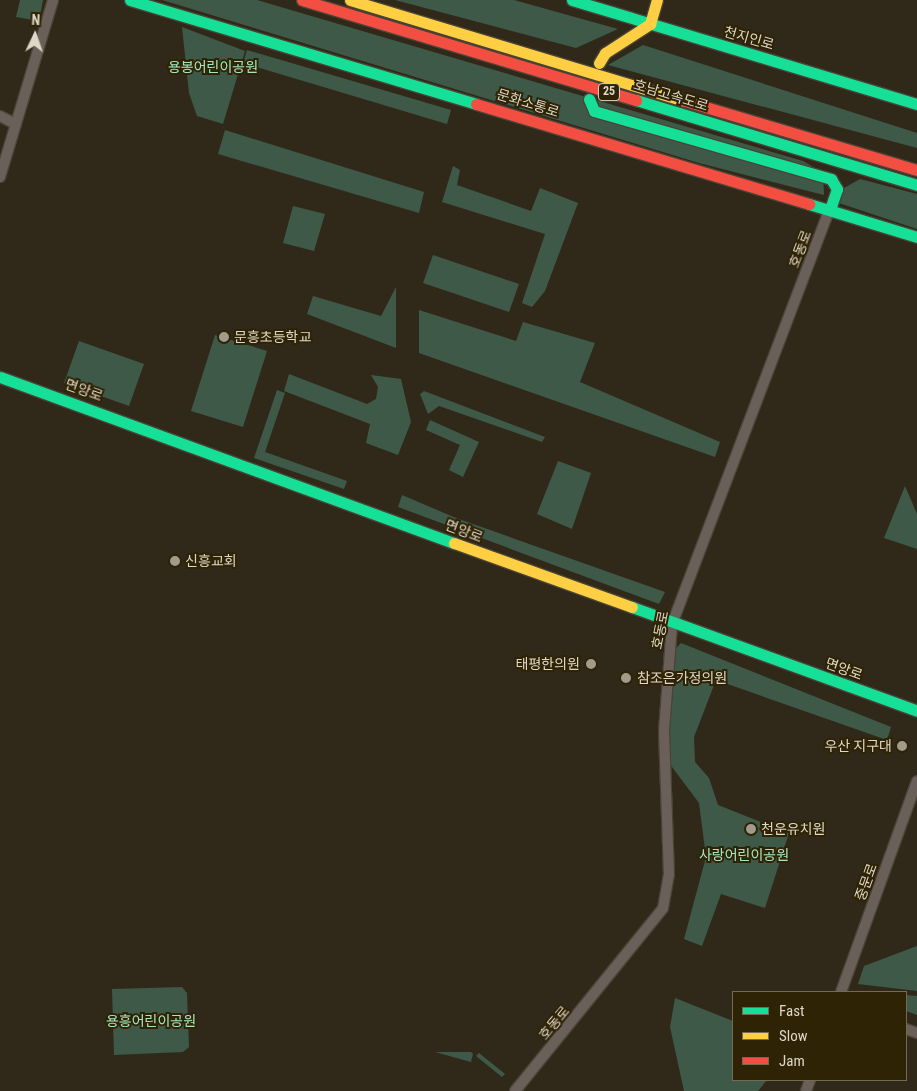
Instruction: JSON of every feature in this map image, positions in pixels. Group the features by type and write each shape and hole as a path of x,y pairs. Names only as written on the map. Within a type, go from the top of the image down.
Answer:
{"main road":[{"name":"문화소통로","path":"130,0 830,209 917,237"},
{"name":"호남고속도로","path":"302,0 917,185"},
{"name":"호남고속도로","path":"350,0 917,170"},
{"name":"천지인로","path":"572,0 917,104"},
{"path":"599,63 605,53 650,24 658,0"},
{"path":"589,99 594,111 831,179 837,189 830,209"},
{"name":"면앙로","path":"0,376 672,624 917,711"}],"street":[{"path":"0,177 53,0"},
{"path":"0,116 16,124"},
{"name":"호동로","path":"514,1091 663,908 669,875 664,731 672,624 830,209"},
{"name":"중문로","path":"842,991 917,782"}],"green space":[{"path":"20,0 43,0 39,21 16,17"},
{"path":"162,0 257,0 803,161 823,173 824,195 699,163"},
{"path":"395,0 514,0 618,29 576,48"},
{"name":"용봉어린이공원","path":"182,27 245,51 223,124 197,116 189,93"},
{"path":"643,45 917,133 917,148 608,65"},
{"path":"247,50 451,110 447,124 243,63"},
{"path":"225,130 424,192 419,213 218,154"},
{"path":"453,166 460,170 457,185 531,211 540,188 578,203 545,291 532,307 522,303 545,234 442,202"},
{"path":"860,179 917,194 917,229 839,203 844,188"},
{"path":"293,206 325,214 314,251 283,243"},
{"path":"433,255 519,284 509,312 423,283"},
{"path":"396,287 396,348 307,314 313,296 381,316"},
{"path":"419,310 516,341 523,322 595,343 580,382 720,442 715,457 419,353"},
{"path":"215,335 267,351 243,427 191,411"},
{"path":"79,341 144,364 129,406 64,383"},
{"path":"289,374 367,404 376,399 378,387 371,375 401,379 411,422 398,455 366,443 370,424 284,391"},
{"path":"277,390 285,393 265,452 347,481 344,489 254,458"},
{"path":"424,391 545,437 542,442 439,406 428,414 420,394"},
{"path":"430,420 479,442 463,477 449,470 460,445 426,430"},
{"path":"558,461 591,473 572,529 537,514"},
{"path":"905,486 917,514 917,549 884,538"},
{"path":"402,495 456,518 665,592 659,604 398,507"},
{"name":"사랑어린이공원","path":"681,643 891,727 887,740 716,680 694,737 695,762 709,778 718,805 789,833 765,908 721,894 702,946 684,939 706,857 699,803 669,763 671,654"},
{"path":"917,946 917,991 858,984 864,966"},
{"name":"용흥어린이공원","path":"182,987 187,993 189,1047 183,1052 114,1055 112,989"},
{"path":"907,995 917,996 917,1015 907,1011"},
{"path":"675,998 732,1021 732,1081 766,1081 758,1091 684,1091 670,1027"},
{"path":"435,1052 471,1052 473,1054 471,1062"},
{"path":"479,1053 505,1074 502,1077 476,1056"}],"traffic: fast":[{"path":"130,0 476,104"},
{"path":"572,0 917,104"},
{"path":"589,99 594,111 831,179 837,189 830,209"},
{"path":"636,100 917,185"},
{"path":"809,204 917,237"},
{"path":"0,377 454,543"},
{"path":"632,607 917,711"}],"traffic: slow":[{"path":"350,0 682,100"},
{"path":"599,63 605,53 650,24 657,0"},
{"path":"454,543 632,607"}],"traffic: jam":[{"path":"302,0 636,100"},
{"path":"682,100 917,170"},
{"path":"476,104 809,204"}],"place":[{"name":"문흥초등학교","path":"224,337"},
{"name":"신흥교회","path":"175,561"},
{"name":"태평한의원","path":"591,664"},
{"name":"참조은가정의원","path":"626,678"},
{"name":"우산 지구대","path":"902,746"},
{"name":"천운유치원","path":"751,829"}]}
